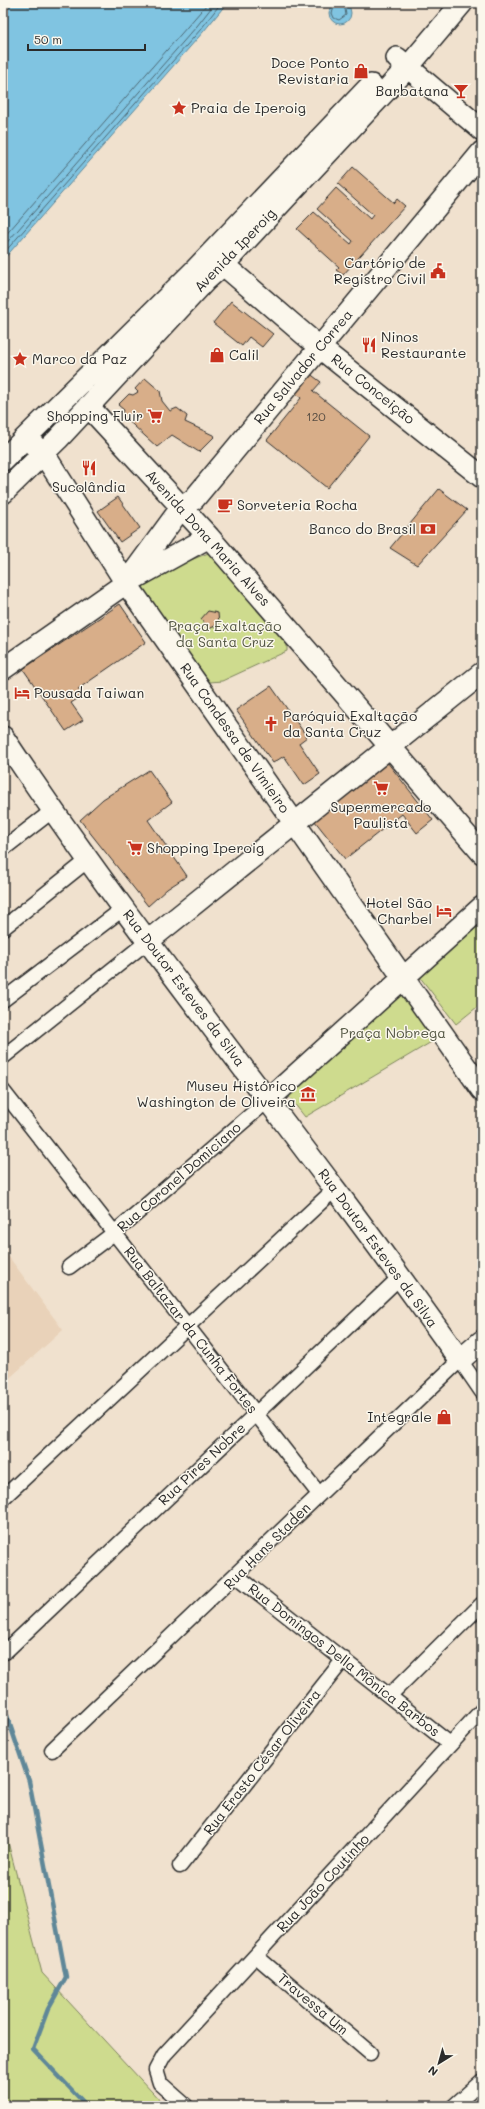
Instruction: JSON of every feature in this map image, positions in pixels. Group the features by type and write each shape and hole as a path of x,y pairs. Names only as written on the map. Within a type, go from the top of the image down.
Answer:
{"main road":[{"name":"Avenida Iperoig","path":"402,63 444,3"},
{"name":"Avenida Iperoig","path":"3,460 217,259 402,63 462,3"},
{"path":"402,63 482,130"},
{"name":"Rua Salvador Correa","path":"126,583 181,508 194,500 319,347 482,152"},
{"name":"Avenida Iperoig","path":"3,493 43,454 205,281 217,259"},
{"name":"Rua Conceição","path":"217,259 319,347 482,477"},
{"name":"Avenida Dona Maria Alves","path":"88,406 209,537 482,853"},
{"name":"Rua Condessa de Vimieiro","path":"27,437 43,454 126,583 482,1090"},
{"name":"Rua Salvador Correa","path":"3,669 126,583 209,537"},
{"path":"148,941 482,673"},
{"name":"Rua Doutor Esteves da Silva","path":"3,737 52,811 267,1101 335,1189 460,1360"},
{"name":"Rua Coronel Domiciano","path":"267,1101 482,907"},
{"name":"Rua Hans Staden","path":"460,1360 482,1341"}],"street":[{"path":"3,849 52,811"},
{"path":"3,928 88,860"},
{"path":"3,1000 124,908"},
{"path":"3,1057 148,941"},
{"name":"Rua Baltazar da Cunha Fortes","path":"3,1091 319,1494"},
{"name":"Rua Coronel Domiciano","path":"69,1267 114,1233 267,1101"},
{"path":"3,1498 187,1325 335,1189"},
{"name":"Rua Pires Nobre","path":"6,1652 400,1277"},
{"name":"Rua Doutor Esteves da Silva","path":"460,1360 482,1392"},
{"name":"Rua Hans Staden","path":"52,1750 238,1576 319,1494 460,1360"},
{"name":"Rua Domingos Della Mônica Barbos","path":"238,1576 390,1694 450,1744"},
{"path":"390,1694 482,1604"},
{"name":"Rua Erasto César Oliveira","path":"180,1866 344,1658"},
{"name":"Rua João Coutinho","path":"186,2106 160,2082 156,2070 164,2055 482,1710"},
{"name":"Travessa Um","path":"256,1956 370,2053"},
{"path":"458,2105 482,2081"}],"shaded area":[{"path":"3,1249 63,1330 3,1384"}],"green space":[{"name":"Praça Exaltação da Santa Cruz","path":"211,552 287,644 287,651 222,681 210,682 142,590 145,578"},
{"path":"482,923 482,1003 456,1024 419,976"},
{"name":"Praça Nobrega","path":"400,989 433,1041 305,1117 286,1093"},
{"path":"3,1823 42,1973 165,2106 3,2106"}],"water":[{"path":"340,2 348,5 351,13 348,21 340,24 332,21 329,13 332,5"},
{"path":"3,3 227,3 3,260"}],"building":[{"path":"353,167 394,203 397,199 405,206 343,275 336,270 339,267 297,229 314,212 351,244 353,241 317,209 336,188 370,219 373,215 338,184"},
{"path":"231,301 273,334 262,347 249,337 242,346 213,323"},
{"path":"309,373 321,382 313,391 369,436 327,488 267,440 301,398 294,392"},
{"name":"Shopping Fluir","path":"145,378 160,391 162,401 170,411 177,408 187,416 185,422 215,436 199,452 172,435 157,447 122,415 124,410 118,405 129,394 133,395 138,392 135,389"},
{"name":"Banco do Brasil","path":"439,489 467,510 417,565 390,548"},
{"path":"118,497 140,528 120,542 98,511"},
{"path":"120,604 146,642 78,689 83,695 71,703 83,720 66,731 23,669"},
{"path":"208,611 218,613 219,624 209,629 201,619"},
{"name":"Paróquia Exaltação da Santa Cruz","path":"271,686 307,737 299,743 320,774 304,785 284,756 273,763 236,710"},
{"name":"Supermercado Paulista","path":"387,762 433,820 417,833 402,814 345,859 314,820"},
{"name":"Shopping Iperoig","path":"149,770 172,802 148,820 187,876 167,889 148,906 80,820 103,799"}],"waterway":[{"path":"3,1704 29,1781 66,1977 48,2009 33,2049 87,2106"}],"place":[{"name":"Doce Ponto Revistaria","path":"361,71"},
{"name":"Barbatana","path":"461,91"},
{"name":"Praia de Iperoig","path":"179,108"},
{"name":"Cartório de Registro Civil","path":"438,271"},
{"name":"Ninos Restaurante","path":"369,345"},
{"name":"Calil","path":"217,355"},
{"name":"Marco da Paz","path":"20,359"},
{"name":"Shopping Fluir","path":"155,416"},
{"name":"Sucolândia","path":"89,468"},
{"name":"Sorveteria Rocha","path":"225,505"},
{"name":"Banco do Brasil","path":"428,529"},
{"name":"Pousada Taiwan","path":"22,693"},
{"name":"Paróquia Exaltação da Santa Cruz","path":"271,724"},
{"name":"Supermercado Paulista","path":"381,788"},
{"name":"Shopping Iperoig","path":"135,848"},
{"name":"Hotel São Charbel","path":"444,911"},
{"name":"Museu Histórico Washington de Oliveira","path":"308,1094"},
{"name":"Integrale","path":"444,1417"}]}
